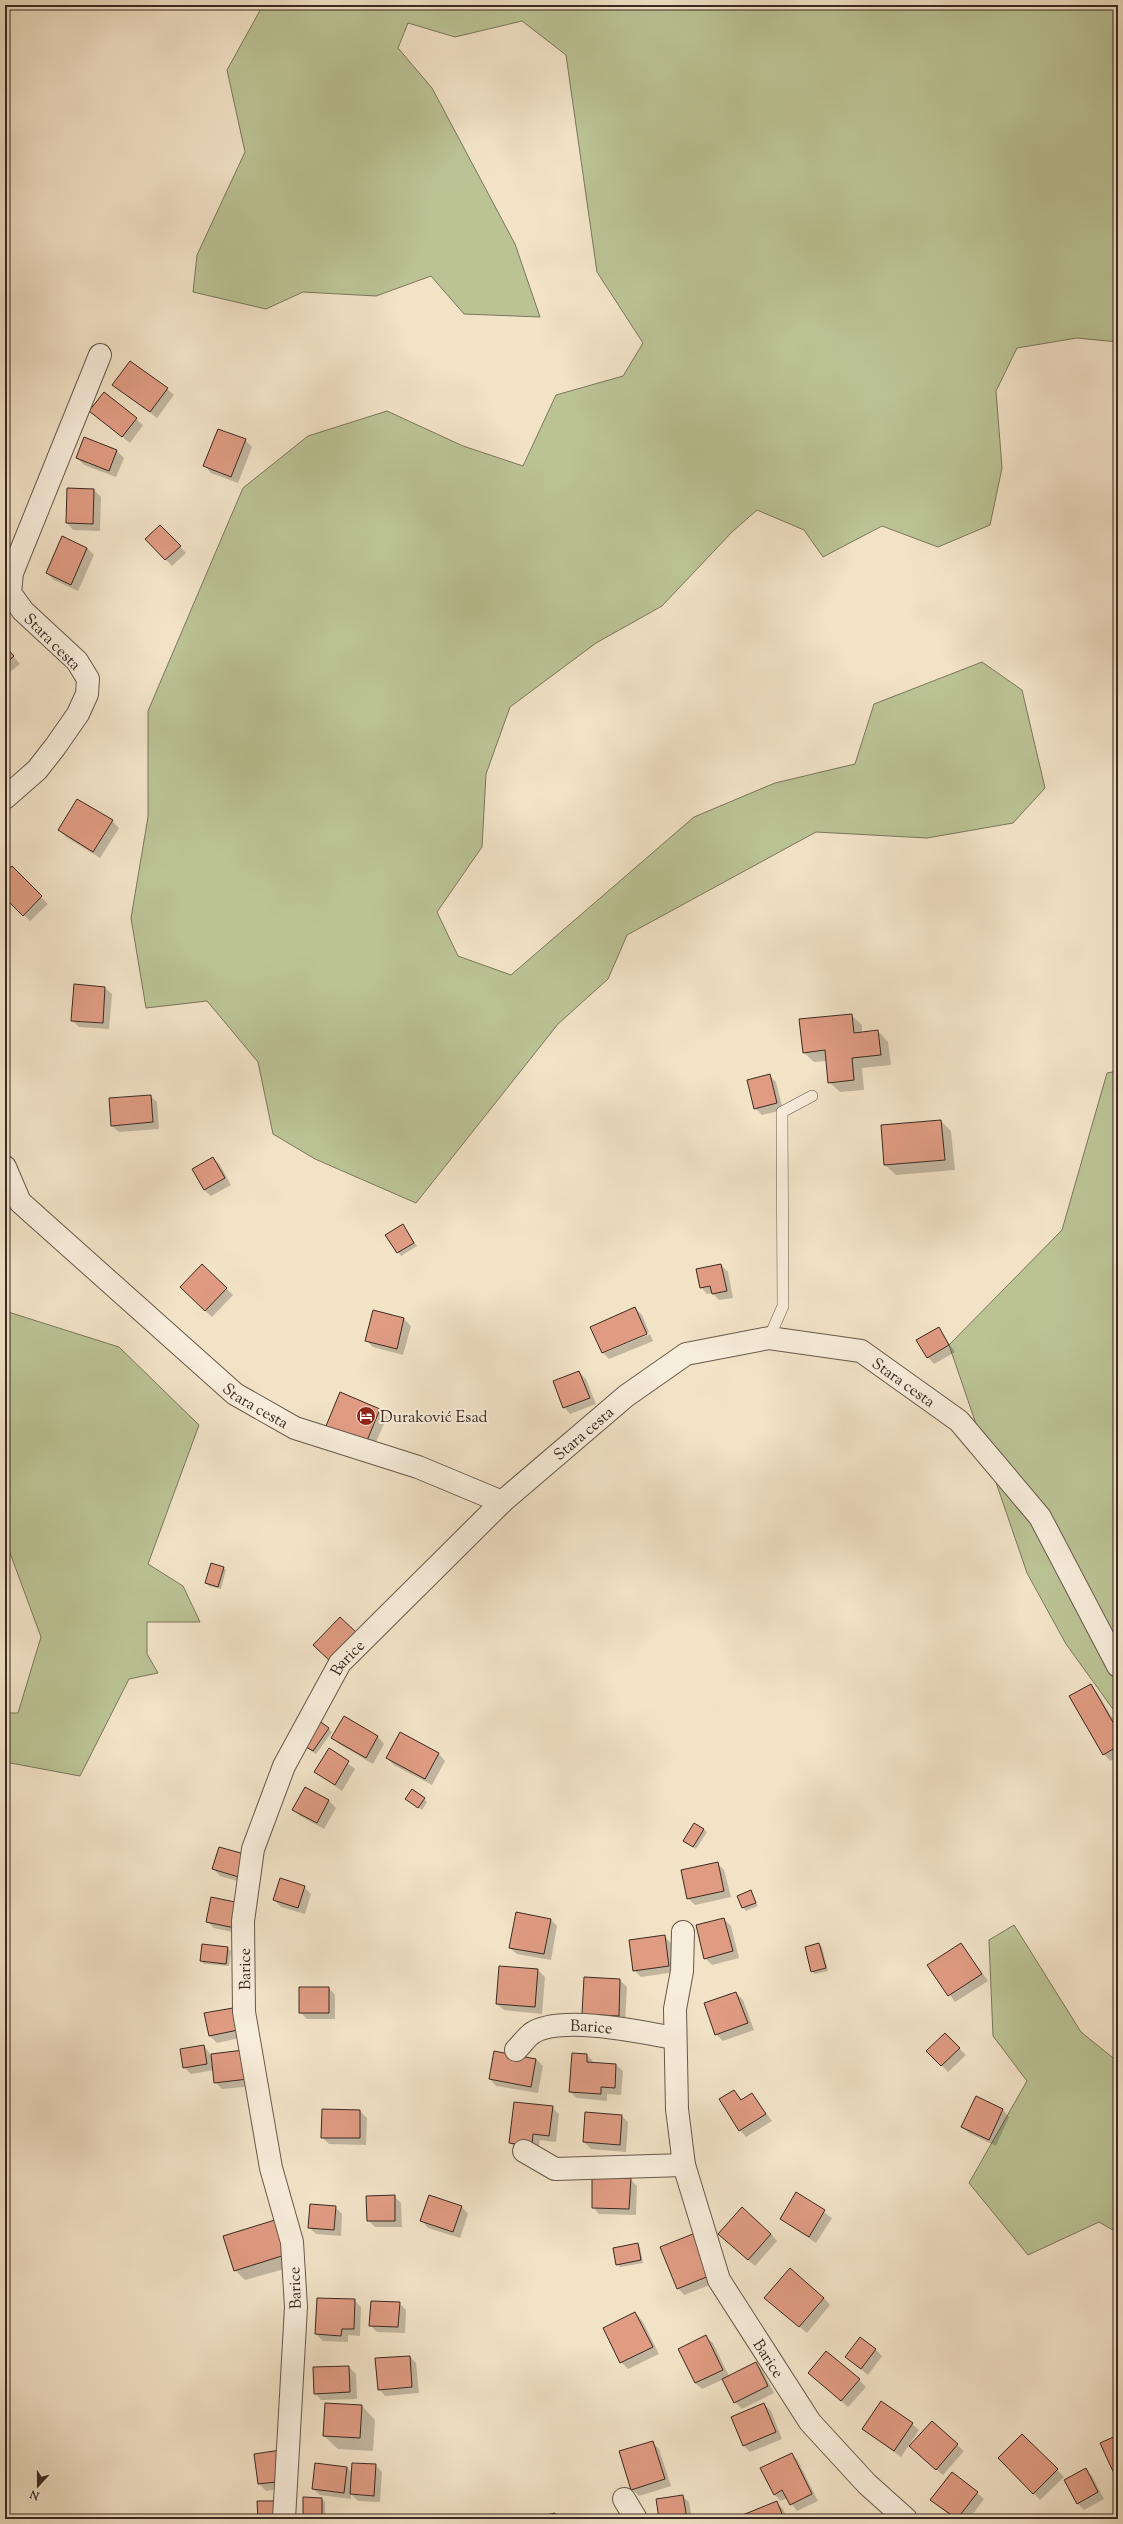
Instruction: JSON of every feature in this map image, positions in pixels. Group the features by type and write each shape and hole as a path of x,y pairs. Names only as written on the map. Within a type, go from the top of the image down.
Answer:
{"street":[{"name":"Stara cesta","path":"5,798 37,770 78,714 87,694 88,679 77,662 23,611 10,593 12,573 100,355"},
{"name":"Stara cesta","path":"5,1167 20,1202 235,1394 295,1428 418,1468 502,1502 626,1396 686,1354 769,1338 861,1351 959,1421 1040,1517 1118,1666"},
{"name":"Barice","path":"284,2519 296,2307 292,2242 270,2168 244,2012 243,1921 253,1849 284,1766 340,1663 502,1502"},
{"name":"Barice","path":"683,1932 682,1972 675,2009 674,2038 676,2110 684,2165 719,2280 810,2422 867,2484 906,2519"},
{"name":"Barice","path":"516,2050 532,2034 554,2026 616,2027 674,2038"},
{"path":"524,2151 555,2169 684,2165"},
{"path":"624,2499 636,2519"}],"lane":[{"path":"769,1338 783,1306 782,1112 812,1096"}],"green space":[{"path":"263,5 1118,5 1118,342 1077,338 1017,348 996,391 1002,468 990,525 938,547 882,526 823,557 804,530 757,510 732,532 662,606 596,643 510,707 486,774 482,847 437,912 458,956 511,975 694,817 775,783 855,764 874,704 982,662 1022,690 1045,788 1013,823 927,838 816,832 627,935 608,979 558,1024 416,1203 315,1159 273,1134 258,1062 207,1001 146,1008 131,918 148,817 148,711 243,488 308,436 387,411 463,446 523,466 556,395 623,376 643,343 597,272 566,55 522,21 455,37 408,23 398,48 432,88 515,244 540,317 464,314 431,276 376,296 303,292 266,309 193,292 197,255 245,152 227,70"},
{"path":"1118,1071 1118,1716 1066,1644 1027,1573 949,1345 1062,1230 1107,1073"},
{"path":"5,1311 119,1347 199,1425 148,1564 183,1586 200,1622 147,1622 147,1654 158,1673 129,1679 80,1776 5,1762 5,1713 18,1713 41,1637 10,1553 5,1551"},
{"path":"1014,1925 1081,2032 1118,2062 1118,2233 1099,2222 1028,2255 969,2183 1027,2081 993,2036 989,1940"}],"building":[{"path":"130,361 168,388 150,412 112,385"},
{"path":"104,392 137,418 122,437 89,411"},
{"path":"218,429 246,439 231,477 203,466"},
{"path":"84,437 117,450 109,471 76,458"},
{"path":"67,488 94,489 93,524 66,523"},
{"path":"160,525 181,546 165,560 145,539"},
{"path":"62,536 87,548 71,585 46,573"},
{"path":"5,646 14,656 5,664"},
{"path":"77,799 113,820 93,852 58,830"},
{"path":"12,866 42,896 23,916 5,898 5,873"},
{"path":"74,984 105,987 103,1023 71,1021"},
{"path":"852,1014 854,1033 878,1030 881,1055 852,1058 854,1080 828,1083 825,1050 803,1053 799,1019"},
{"path":"770,1074 777,1103 754,1109 747,1080"},
{"path":"151,1095 153,1122 111,1126 109,1098"},
{"path":"941,1120 945,1160 884,1165 881,1125"},
{"path":"213,1157 225,1178 204,1190 192,1169"},
{"path":"403,1224 414,1243 397,1253 385,1235"},
{"path":"202,1264 227,1288 205,1311 180,1287"},
{"path":"721,1264 727,1291 712,1294 710,1286 700,1288 696,1269"},
{"path":"635,1307 647,1334 602,1353 590,1327"},
{"path":"373,1310 404,1318 397,1349 365,1341"},
{"path":"939,1327 949,1345 927,1358 916,1340"},
{"path":"579,1371 590,1398 563,1408 553,1381"},
{"path":"340,1392 380,1409 366,1443 326,1426"},
{"path":"211,1563 224,1567 218,1587 205,1583"},
{"path":"340,1617 357,1633 330,1661 313,1645"},
{"path":"1091,1684 1118,1731 1118,1746 1103,1755 1069,1696"},
{"path":"344,1716 378,1736 366,1758 331,1738"},
{"path":"318,1720 329,1728 313,1751 301,1744"},
{"path":"400,1732 439,1753 425,1779 386,1758"},
{"path":"329,1748 349,1761 335,1785 314,1772"},
{"path":"305,1787 329,1800 317,1823 292,1810"},
{"path":"412,1789 425,1798 418,1808 405,1799"},
{"path":"694,1823 704,1829 693,1847 683,1841"},
{"path":"219,1847 248,1855 242,1878 212,1869"},
{"path":"718,1862 724,1891 687,1899 681,1870"},
{"path":"280,1878 305,1886 298,1908 273,1900"},
{"path":"751,1890 756,1903 742,1908 737,1896"},
{"path":"211,1897 240,1903 235,1928 206,1922"},
{"path":"516,1912 551,1919 544,1954 509,1948"},
{"path":"724,1918 733,1951 704,1959 696,1925"},
{"path":"665,1935 669,1966 633,1971 629,1940"},
{"path":"819,1943 826,1968 811,1972 805,1947"},
{"path":"961,1943 982,1974 948,1996 927,1965"},
{"path":"202,1944 228,1947 226,1964 200,1961"},
{"path":"499,1966 538,1969 535,2007 496,2004"},
{"path":"584,1977 620,1979 619,2016 582,2014"},
{"path":"299,1987 329,1987 329,2013 299,2013"},
{"path":"736,1992 748,2023 715,2035 704,2003"},
{"path":"233,2008 238,2030 209,2036 204,2013"},
{"path":"945,2033 960,2048 941,2066 926,2051"},
{"path":"204,2045 207,2064 183,2068 180,2049"},
{"path":"244,2050 248,2079 214,2083 211,2054"},
{"path":"494,2051 536,2059 531,2087 489,2079"},
{"path":"572,2053 587,2054 587,2062 616,2064 615,2088 601,2087 601,2094 569,2092"},
{"path":"734,2090 741,2100 752,2093 766,2114 739,2131 719,2099"},
{"path":"976,2096 1003,2109 989,2140 961,2127"},
{"path":"514,2102 553,2106 549,2136 533,2134 532,2146 509,2143"},
{"path":"322,2109 360,2110 360,2138 321,2138"},
{"path":"585,2112 622,2115 620,2145 583,2142"},
{"path":"592,2177 631,2178 629,2209 592,2208"},
{"path":"796,2192 825,2210 809,2237 780,2219"},
{"path":"395,2195 395,2221 367,2221 366,2196"},
{"path":"429,2195 462,2206 453,2232 420,2221"},
{"path":"310,2204 336,2206 334,2230 308,2228"},
{"path":"742,2207 771,2234 748,2260 718,2234"},
{"path":"275,2220 285,2255 234,2271 223,2236"},
{"path":"693,2234 709,2276 677,2289 660,2247"},
{"path":"638,2243 641,2260 616,2265 613,2248"},
{"path":"790,2268 824,2298 799,2327 764,2298"},
{"path":"317,2298 355,2299 354,2329 342,2329 341,2336 315,2334"},
{"path":"371,2301 400,2302 398,2327 369,2326"},
{"path":"635,2312 653,2347 620,2363 603,2328"},
{"path":"706,2335 723,2370 695,2383 678,2349"},
{"path":"860,2337 876,2349 861,2369 845,2357"},
{"path":"826,2351 860,2379 841,2401 808,2373"},
{"path":"410,2356 412,2387 378,2390 375,2358"},
{"path":"756,2362 768,2386 734,2403 722,2379"},
{"path":"349,2366 350,2392 314,2394 313,2367"},
{"path":"881,2401 913,2423 894,2451 862,2429"},
{"path":"325,2403 362,2405 360,2438 323,2436"},
{"path":"764,2403 776,2432 743,2446 731,2417"},
{"path":"932,2421 958,2444 936,2470 909,2446"},
{"path":"1022,2434 1058,2469 1033,2494 998,2458"},
{"path":"1118,2435 1118,2477 1116,2478 1100,2443"},
{"path":"653,2441 665,2479 631,2490 619,2451"},
{"path":"281,2450 285,2481 258,2484 254,2454"},
{"path":"792,2453 812,2494 790,2505 782,2490 774,2495 760,2468"},
{"path":"315,2463 347,2467 344,2493 312,2489"},
{"path":"352,2463 376,2464 374,2496 350,2494"},
{"path":"1086,2468 1098,2492 1077,2504 1064,2480"},
{"path":"952,2472 978,2492 957,2519 930,2500"},
{"path":"683,2495 687,2519 659,2519 656,2499"},
{"path":"303,2497 322,2498 322,2518 303,2517"},
{"path":"257,2501 280,2501 280,2519 258,2519"},
{"path":"777,2501 784,2519 742,2519 740,2516"},
{"path":"555,2513 556,2519 528,2519"},
{"path":"1004,2515 1010,2519 1002,2519"}],"place":[{"name":"Duraković Esad","path":"366,1416"}]}
